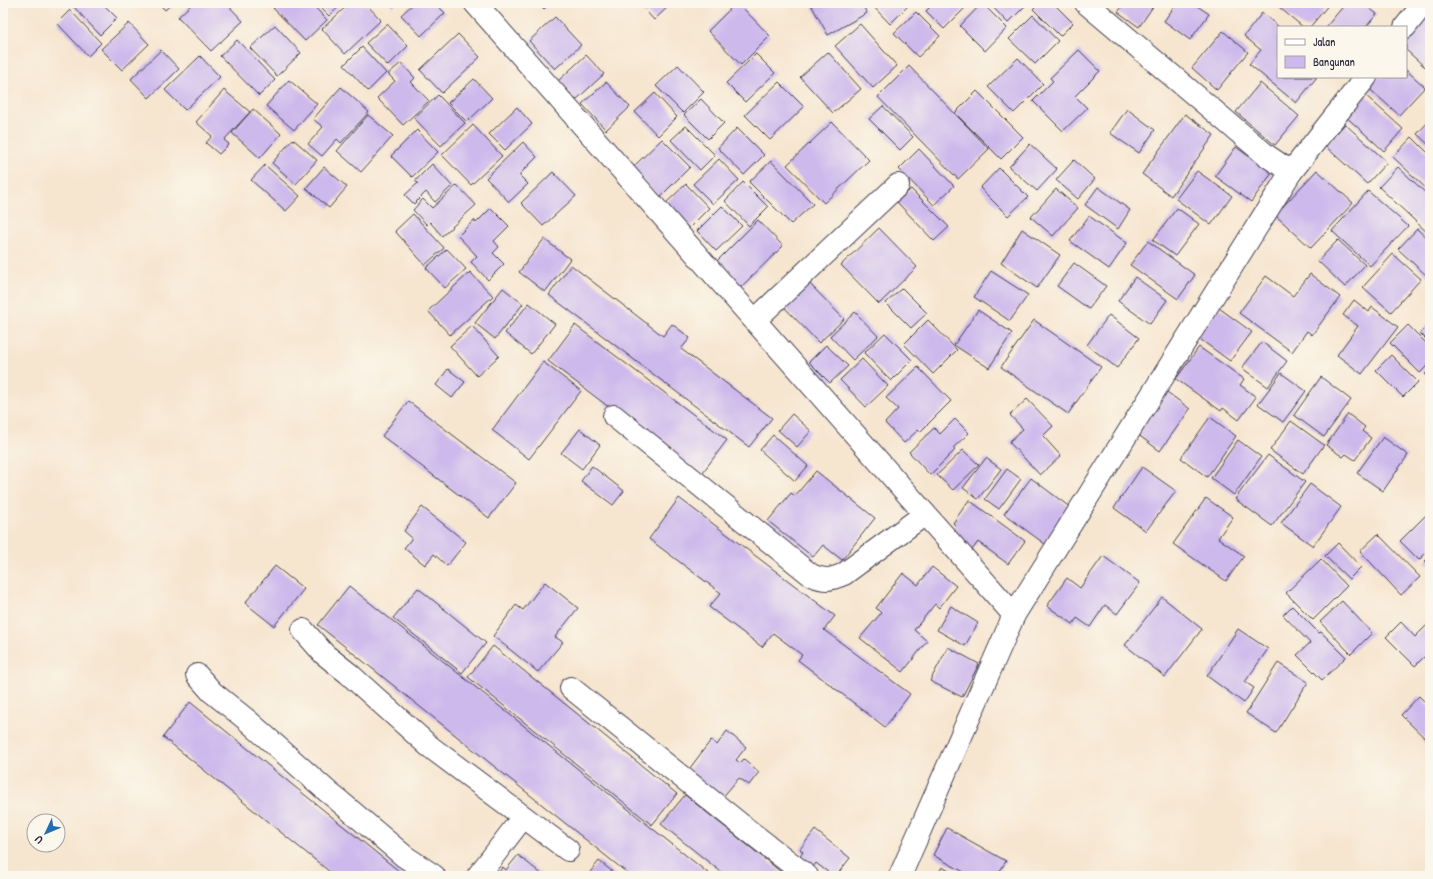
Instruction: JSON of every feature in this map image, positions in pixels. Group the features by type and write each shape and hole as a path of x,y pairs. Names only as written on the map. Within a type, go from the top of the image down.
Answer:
{"street":[{"path":"475,3 1014,615"},
{"path":"1086,3 1266,155 1291,172"},
{"path":"1406,26 1424,3"},
{"path":"900,876 1014,615 1291,172 1365,78"},
{"path":"755,320 898,185"},
{"path":"614,416 811,575 822,580 833,579 844,574 925,514"},
{"path":"303,630 324,654 348,673 429,746 568,850"},
{"path":"197,675 212,692 247,720 328,792 404,856 434,876"},
{"path":"571,688 749,832 807,876"},
{"path":"478,876 523,817"}],"building":[{"path":"76,3 102,3 117,18 100,35 73,6"},
{"path":"158,3 173,3 165,10"},
{"path":"193,3 226,3 243,21 211,51 178,17"},
{"path":"279,3 311,3 327,20 305,41 273,8"},
{"path":"316,3 343,3 329,16"},
{"path":"350,3 365,3 381,20 345,54 322,29"},
{"path":"389,3 397,3 393,7"},
{"path":"414,3 435,3 445,13 421,36 401,15"},
{"path":"538,3 550,3 544,9"},
{"path":"639,3 672,3 654,20"},
{"path":"736,3 738,3 770,36 741,65 708,31"},
{"path":"810,3 861,3 867,13 828,35"},
{"path":"870,3 911,3 890,24"},
{"path":"934,3 969,4 944,29 926,11"},
{"path":"982,3 1007,28 985,51 960,26"},
{"path":"989,3 1028,3 1008,23"},
{"path":"1039,3 1053,3 1073,23 1060,36 1033,9"},
{"path":"1125,3 1151,3 1154,5 1139,27 1118,12"},
{"path":"1177,3 1193,3 1209,14 1190,40 1164,21"},
{"path":"1274,3 1330,3 1311,26 1302,26"},
{"path":"1346,3 1363,3 1377,14 1367,26 1327,26"},
{"path":"70,10 101,43 88,56 57,23"},
{"path":"1430,11 1430,62 1425,67 1407,51 1407,26"},
{"path":"916,12 940,36 918,57 894,33"},
{"path":"1262,13 1278,26 1277,78 1316,78 1296,103 1249,64 1261,50 1244,36"},
{"path":"1033,15 1058,41 1035,64 1009,39"},
{"path":"555,17 581,45 555,69 529,41"},
{"path":"129,23 149,44 122,70 101,49"},
{"path":"387,24 408,46 388,66 366,43"},
{"path":"860,24 897,66 873,88 835,46"},
{"path":"275,25 301,53 277,76 250,48"},
{"path":"1223,31 1248,52 1217,90 1192,68"},
{"path":"458,34 480,57 442,93 420,70"},
{"path":"237,40 275,80 259,96 220,56"},
{"path":"362,47 386,73 368,91 344,65"},
{"path":"161,50 179,69 149,98 131,79"},
{"path":"1079,50 1100,71 1075,96 1087,108 1063,131 1033,101 1053,81 1050,78"},
{"path":"828,52 861,89 833,113 800,77"},
{"path":"756,54 775,73 745,102 726,83"},
{"path":"586,55 604,74 576,100 558,81"},
{"path":"200,56 220,77 185,110 165,90"},
{"path":"1018,58 1043,84 1014,113 988,87"},
{"path":"401,63 415,78 411,82 429,101 403,125 377,98 395,81 388,74"},
{"path":"678,65 704,92 683,113 656,86"},
{"path":"909,66 989,149 958,179 878,97"},
{"path":"1407,71 1425,87 1399,115 1364,84 1370,78 1407,78"},
{"path":"474,79 492,98 467,122 448,103"},
{"path":"289,80 317,104 294,130 266,106"},
{"path":"606,82 630,107 606,130 582,104"},
{"path":"779,82 804,107 770,140 745,115"},
{"path":"1260,83 1299,116 1275,145 1236,112"},
{"path":"341,87 369,112 341,143 337,139 322,156 308,144 323,127 313,119"},
{"path":"224,90 250,112 224,140 229,144 219,154 206,143 212,136 196,122"},
{"path":"977,91 1023,137 1001,159 955,113"},
{"path":"655,93 677,117 658,136 635,112"},
{"path":"1363,93 1403,129 1384,151 1343,114"},
{"path":"438,95 465,123 441,146 414,118"},
{"path":"701,99 724,123 708,139 684,115"},
{"path":"883,106 913,137 900,150 869,119"},
{"path":"517,107 532,124 505,150 489,134"},
{"path":"253,109 281,134 260,158 232,133"},
{"path":"1127,109 1155,130 1139,153 1110,133"},
{"path":"1185,114 1214,135 1171,196 1142,174"},
{"path":"368,115 393,136 361,172 337,151"},
{"path":"1430,120 1430,146 1417,134"},
{"path":"832,122 869,160 824,203 787,165"},
{"path":"1345,124 1387,162 1367,184 1325,146"},
{"path":"473,125 502,156 471,185 442,155"},
{"path":"686,126 715,155 700,170 671,140"},
{"path":"737,128 764,155 744,175 718,148"},
{"path":"417,130 438,152 412,177 391,156"},
{"path":"1412,137 1430,155 1430,192 1393,157"},
{"path":"293,139 317,160 296,184 272,163"},
{"path":"662,139 690,167 660,197 632,168"},
{"path":"523,142 537,157 519,175 528,184 509,202 486,178"},
{"path":"1030,144 1057,169 1037,191 1009,167"},
{"path":"1236,147 1272,173 1251,202 1215,176"},
{"path":"919,149 954,186 934,205 899,169"},
{"path":"719,159 739,180 713,204 693,184"},
{"path":"1074,160 1095,179 1078,199 1056,180"},
{"path":"771,161 813,204 791,224 749,182"},
{"path":"432,164 452,186 435,202 426,192 414,204 405,195 418,183 415,181"},
{"path":"265,165 300,196 286,211 251,180"},
{"path":"324,167 347,187 329,208 306,188"},
{"path":"1398,167 1430,197 1430,235 1379,187"},
{"path":"999,168 1028,197 1008,216 980,188"},
{"path":"1317,170 1353,203 1311,248 1275,215"},
{"path":"1197,171 1232,196 1211,225 1176,199"},
{"path":"553,172 576,196 543,226 521,203"},
{"path":"743,182 768,207 749,226 725,201"},
{"path":"686,184 709,208 689,228 665,204"},
{"path":"457,185 476,205 442,236 430,222 427,225 413,210 423,199 432,208"},
{"path":"1098,187 1130,210 1118,229 1085,205"},
{"path":"911,189 949,227 934,241 897,202"},
{"path":"1056,189 1078,208 1053,236 1031,217"},
{"path":"1368,191 1408,226 1370,266 1332,231"},
{"path":"722,206 742,226 716,251 697,231"},
{"path":"491,208 509,226 494,241 499,247 493,253 504,264 488,280 471,262 477,256 458,236 474,220 476,223"},
{"path":"1177,208 1199,224 1175,256 1153,240"},
{"path":"413,214 444,248 425,265 395,231"},
{"path":"1089,216 1127,243 1109,269 1070,241"},
{"path":"758,220 783,246 740,288 715,263"},
{"path":"879,228 917,267 879,304 841,265"},
{"path":"1022,229 1060,255 1037,288 1001,263"},
{"path":"1417,229 1430,241 1430,275 1428,277 1398,249"},
{"path":"544,239 570,259 545,292 519,272"},
{"path":"1338,240 1365,265 1345,287 1318,261"},
{"path":"1148,241 1195,275 1178,299 1130,265"},
{"path":"447,249 466,269 445,288 426,268"},
{"path":"1393,254 1421,279 1391,312 1363,287"},
{"path":"1074,263 1106,286 1089,309 1057,286"},
{"path":"571,265 663,336 672,324 690,338 681,349 772,418 749,447 549,295"},
{"path":"991,271 1028,295 1010,321 974,297"},
{"path":"470,272 493,296 450,335 428,311"},
{"path":"1310,274 1340,297 1312,335 1307,331 1292,352 1239,313 1266,276 1293,296"},
{"path":"1135,277 1167,300 1150,324 1118,301"},
{"path":"808,282 844,319 819,343 783,306"},
{"path":"503,288 523,304 495,339 475,323"},
{"path":"902,288 927,313 911,328 886,303"},
{"path":"1354,300 1369,312 1372,307 1398,327 1362,374 1337,355 1358,326 1343,315"},
{"path":"529,303 555,324 531,354 505,333"},
{"path":"1219,308 1252,332 1230,361 1197,337"},
{"path":"978,310 1012,333 989,368 954,345"},
{"path":"855,312 878,336 853,360 830,336"},
{"path":"1109,315 1139,338 1117,368 1087,345"},
{"path":"928,320 957,350 933,374 904,344"},
{"path":"1034,320 1101,367 1068,414 1001,367"},
{"path":"1430,323 1430,343 1420,333"},
{"path":"575,325 727,440 700,476 548,361"},
{"path":"1408,325 1430,347 1430,363 1420,373 1390,343"},
{"path":"472,326 499,356 477,376 450,346"},
{"path":"885,333 912,360 891,381 864,353"},
{"path":"1262,342 1287,361 1268,387 1242,368"},
{"path":"826,345 848,366 830,383 809,362"},
{"path":"1199,347 1244,379 1240,385 1256,397 1239,420 1223,408 1221,411 1176,379"},
{"path":"1391,355 1418,382 1403,397 1376,370"},
{"path":"862,359 888,386 866,407 840,380"},
{"path":"543,362 581,391 529,459 492,430"},
{"path":"918,367 951,401 920,432 918,430 904,443 885,423 898,409 886,398"},
{"path":"448,369 465,382 452,398 436,385"},
{"path":"1430,369 1430,379 1425,374"},
{"path":"1281,373 1306,391 1283,422 1258,404"},
{"path":"1321,377 1351,400 1324,437 1294,415"},
{"path":"1163,389 1190,409 1160,451 1133,431"},
{"path":"1027,399 1053,426 1043,436 1061,456 1040,475 1009,442 1023,429 1010,415"},
{"path":"408,401 516,483 489,518 382,436"},
{"path":"792,414 811,431 797,447 778,430"},
{"path":"1348,414 1365,427 1362,431 1371,438 1355,460 1346,454 1343,457 1326,445"},
{"path":"1210,417 1236,436 1207,477 1181,458"},
{"path":"955,419 969,433 953,448 955,450 930,475 909,452 934,428 940,434"},
{"path":"1291,421 1324,445 1303,474 1270,450"},
{"path":"580,429 600,445 582,469 561,453"},
{"path":"773,435 808,466 795,481 760,450"},
{"path":"1383,437 1408,455 1383,491 1357,473"},
{"path":"1238,440 1261,457 1234,495 1211,478"},
{"path":"963,450 979,465 953,490 937,475"},
{"path":"1268,455 1305,482 1272,526 1235,499"},
{"path":"986,458 1001,469 978,499 963,488"},
{"path":"592,466 624,491 613,505 581,481"},
{"path":"1142,467 1176,491 1146,531 1114,508"},
{"path":"1007,469 1021,479 999,509 985,499"},
{"path":"816,471 875,518 842,560 823,545 813,557 768,521 791,493 795,496"},
{"path":"1031,478 1075,511 1049,547 1004,514"},
{"path":"1310,484 1341,507 1313,546 1281,523"},
{"path":"679,498 835,616 824,630 910,694 885,727 798,660 802,655 773,633 762,647 709,607 721,593 649,539"},
{"path":"1206,498 1233,517 1218,538 1244,556 1226,581 1173,544"},
{"path":"969,500 1025,541 1008,564 978,542 972,550 950,534 956,526 953,523"},
{"path":"422,507 466,542 447,566 434,554 425,565 404,548 412,538 404,531"},
{"path":"1427,514 1430,517 1430,549 1419,560 1400,541"},
{"path":"1378,534 1420,577 1401,595 1360,551"},
{"path":"1338,543 1361,567 1349,579 1325,556"},
{"path":"1103,556 1140,583 1117,614 1105,605 1090,627 1077,618 1073,624 1047,606 1067,578 1080,588"},
{"path":"1430,557 1430,566 1425,561"},
{"path":"1321,559 1347,586 1313,620 1286,593"},
{"path":"275,566 304,589 274,626 245,603"},
{"path":"932,567 956,586 939,608 935,604 914,630 927,641 903,672 860,638 881,613 876,608 903,573 918,585"},
{"path":"545,582 578,608 555,637 563,642 538,672 493,636 516,605 523,610"},
{"path":"349,586 708,873 706,876 631,876 318,625"},
{"path":"418,588 486,643 462,673 393,618"},
{"path":"1162,597 1202,629 1165,677 1125,645"},
{"path":"1342,601 1372,633 1351,654 1320,622"},
{"path":"951,606 978,623 965,646 937,630"},
{"path":"1292,606 1346,657 1322,680 1297,655 1310,643 1283,615"},
{"path":"1401,622 1415,637 1430,622 1430,664 1424,657 1415,666 1386,637"},
{"path":"1238,629 1268,649 1245,682 1254,688 1244,703 1207,676"},
{"path":"493,646 677,794 652,825 468,677"},
{"path":"948,647 979,664 962,697 930,681"},
{"path":"1278,663 1308,682 1276,733 1246,713"},
{"path":"1419,696 1430,707 1430,743 1401,715"},
{"path":"190,702 405,876 335,876 163,737"},
{"path":"727,731 746,747 736,760 740,763 744,759 759,772 749,785 739,778 721,799 687,772 711,740 717,745"},
{"path":"685,795 786,876 726,876 661,824"},
{"path":"947,828 1006,861 997,876 971,876 933,855"},
{"path":"815,830 850,858 836,876 833,876 816,863 809,873 796,862 803,852 800,849"},
{"path":"518,855 544,876 495,876 503,867 506,870"},
{"path":"599,861 618,876 587,876"},
{"path":"942,867 958,876 937,876"}]}
